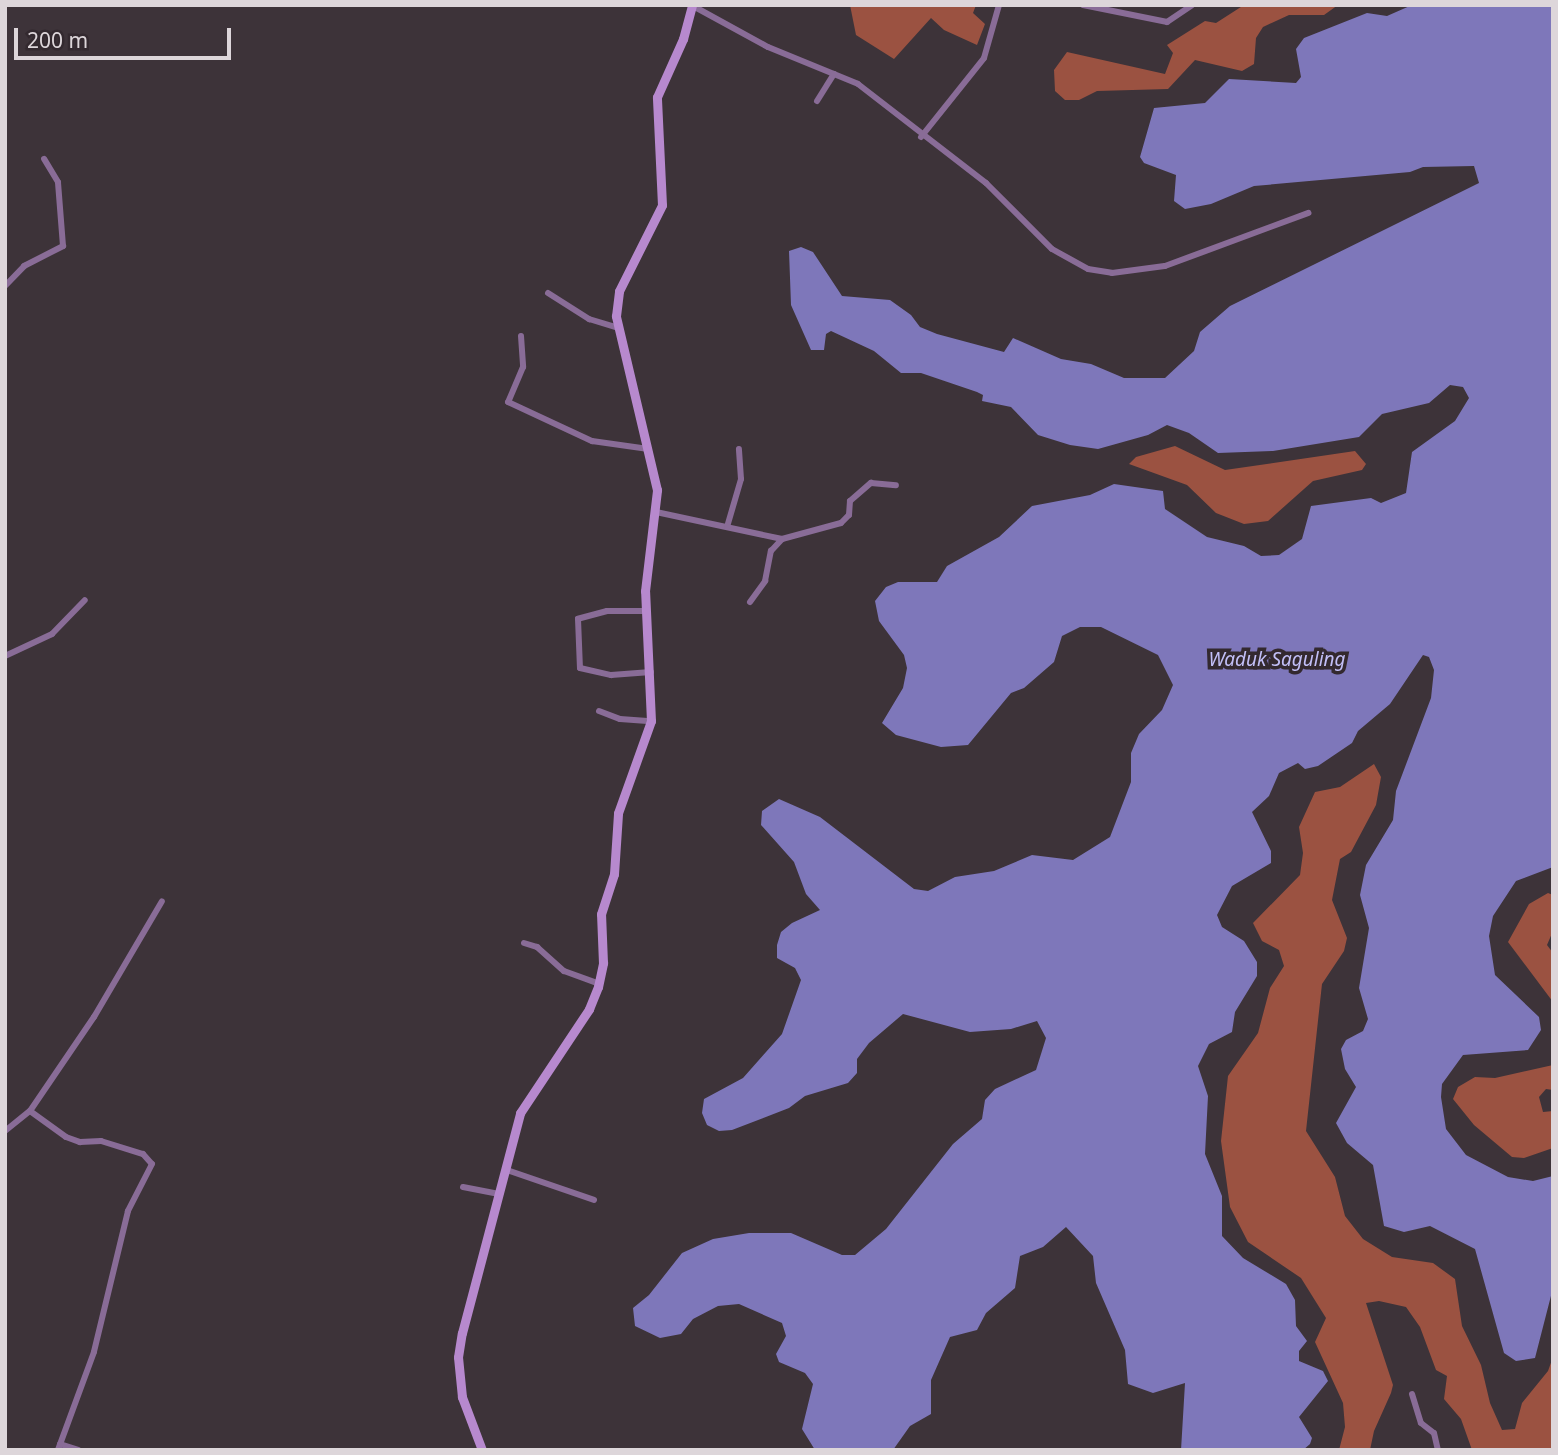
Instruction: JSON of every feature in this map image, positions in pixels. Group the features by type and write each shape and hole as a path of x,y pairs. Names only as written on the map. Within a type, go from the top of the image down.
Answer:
{"main road":[{"path":"482,1450 462,1397 458,1357 502,1195 520,1113 589,1009 599,984 601,914 614,874 618,813 651,721 651,672 644,611 657,490 617,327 619,291 662,205 664,163 657,97 692,6"}],"street":[{"path":"921,137 980,64 999,5"},
{"path":"1083,5 1171,22 1192,5"},
{"path":"692,6 748,38 858,84 921,137 986,183 1052,249 1101,273 1165,266 1308,213"},
{"path":"817,101 834,74"},
{"path":"5,286 24,266 63,246 58,182 44,159"},
{"path":"548,293 589,319 617,327"},
{"path":"521,336 523,367 508,402 592,441 648,449"},
{"path":"727,527 741,479 739,449"},
{"path":"656,512 782,539 841,523 849,515 850,500 871,483 896,485"},
{"path":"750,602 765,581 771,551 782,539"},
{"path":"5,656 52,634 85,600"},
{"path":"644,611 607,611 578,620 580,668 611,675 651,672"},
{"path":"599,711 620,719 651,721"},
{"path":"5,1131 30,1111 94,1017 162,901"},
{"path":"524,943 537,947 564,971 599,984"},
{"path":"30,1111 66,1137 80,1142 101,1141 143,1154 152,1164 128,1211 94,1352 59,1447 78,1450"},
{"path":"507,1170 594,1200"},
{"path":"463,1187 502,1195"},
{"path":"1412,1394 1421,1423 1434,1433 1438,1450"}],"shaded area":[{"path":"850,5 976,5 973,13 985,24 977,45 944,30 931,18 894,59 856,35"},
{"path":"1244,5 1338,5 1324,15 1289,15 1263,27 1256,38 1254,64 1242,71 1195,60 1168,89 1097,91 1079,100 1065,100 1055,91 1054,70 1067,52 1165,74 1173,53 1167,45 1205,21 1216,23"},
{"path":"1175,446 1225,470 1355,451 1366,464 1362,470 1313,481 1268,521 1244,524 1216,513 1187,485 1129,464 1136,457"},
{"path":"1374,764 1381,777 1376,805 1351,852 1340,859 1332,900 1347,938 1344,951 1322,984 1306,1131 1335,1177 1345,1216 1363,1239 1392,1257 1433,1263 1455,1279 1462,1326 1481,1365 1490,1403 1502,1430 1515,1429 1522,1403 1548,1371 1553,1357 1553,1450 1472,1450 1461,1419 1444,1399 1447,1376 1436,1370 1420,1327 1406,1307 1379,1301 1366,1303 1393,1385 1391,1393 1374,1431 1370,1450 1339,1450 1345,1427 1343,1403 1315,1342 1326,1318 1301,1278 1248,1242 1230,1207 1221,1141 1228,1076 1258,1033 1270,988 1284,966 1279,950 1262,941 1253,923 1300,875 1303,853 1299,827 1315,792 1340,787"},
{"path":"1548,893 1553,895 1553,931 1547,945 1553,953 1553,1002 1508,942 1529,904"},
{"path":"1553,1065 1553,1090 1546,1089 1539,1097 1543,1112 1553,1111 1553,1148 1524,1158 1512,1157 1474,1125 1453,1099 1458,1087 1475,1077 1495,1078"}],"water":[{"name":"Waduk Saguling","path":"1412,5 1553,5 1553,867 1516,881 1493,916 1489,936 1495,975 1539,1017 1541,1030 1528,1050 1463,1055 1442,1084 1441,1097 1446,1129 1466,1155 1508,1177 1533,1181 1553,1176 1553,1288 1535,1358 1516,1361 1504,1353 1475,1249 1430,1226 1404,1232 1384,1226 1373,1165 1347,1143 1336,1123 1356,1087 1345,1069 1341,1049 1346,1040 1363,1031 1368,1019 1359,988 1369,928 1360,895 1366,865 1393,820 1396,791 1431,698 1434,670 1429,657 1423,655 1390,704 1358,731 1352,743 1318,766 1305,769 1298,763 1279,773 1269,796 1252,812 1271,851 1271,863 1232,886 1217,915 1222,927 1244,941 1257,962 1257,976 1235,1012 1232,1032 1209,1044 1198,1066 1208,1096 1205,1154 1222,1196 1222,1236 1243,1258 1286,1284 1295,1300 1296,1326 1307,1341 1299,1351 1299,1361 1323,1371 1328,1381 1299,1417 1312,1438 1310,1444 1303,1450 1181,1450 1185,1383 1153,1393 1128,1384 1125,1350 1096,1283 1093,1256 1066,1227 1043,1247 1020,1256 1015,1288 986,1313 977,1330 950,1337 931,1380 931,1414 910,1426 893,1450 815,1450 802,1429 813,1384 805,1373 779,1362 776,1354 786,1336 782,1323 739,1304 718,1306 693,1319 681,1334 660,1338 635,1326 633,1308 649,1295 682,1253 713,1239 749,1233 791,1233 842,1255 855,1255 886,1229 953,1144 982,1119 985,1100 995,1089 1036,1070 1046,1038 1037,1021 1011,1029 970,1032 903,1014 869,1043 857,1059 857,1073 848,1083 805,1096 789,1108 732,1130 719,1131 707,1125 702,1113 704,1099 743,1078 782,1034 801,980 795,968 777,958 781,932 792,923 820,910 806,894 794,862 761,825 762,811 779,799 820,817 914,889 928,891 955,877 994,871 1032,855 1073,860 1110,837 1131,782 1131,753 1139,734 1162,710 1173,685 1158,655 1101,627 1080,627 1062,636 1054,662 1024,688 1011,693 968,745 941,747 896,735 882,723 903,688 907,668 904,655 879,621 875,601 886,587 898,582 937,582 947,566 999,537 1032,506 1090,495 1114,484 1163,491 1165,509 1207,537 1244,546 1261,556 1279,555 1302,539 1311,506 1371,498 1381,503 1406,493 1412,452 1455,421 1469,398 1463,387 1450,385 1429,403 1382,414 1359,437 1273,451 1218,453 1189,433 1167,425 1148,435 1098,449 1070,445 1038,435 1011,407 982,401 983,395 977,392 921,373 901,373 874,351 831,331 826,334 824,350 811,350 791,305 789,251 801,247 813,252 842,296 890,300 911,315 920,327 937,334 1004,352 1013,338 1061,359 1091,364 1124,378 1165,378 1194,351 1200,332 1230,306 1479,183 1474,166 1423,167 1410,172 1254,186 1211,204 1185,209 1174,201 1176,175 1144,163 1140,157 1154,108 1205,103 1229,79 1296,83 1301,77 1296,49 1304,38 1367,13 1387,16"}]}
